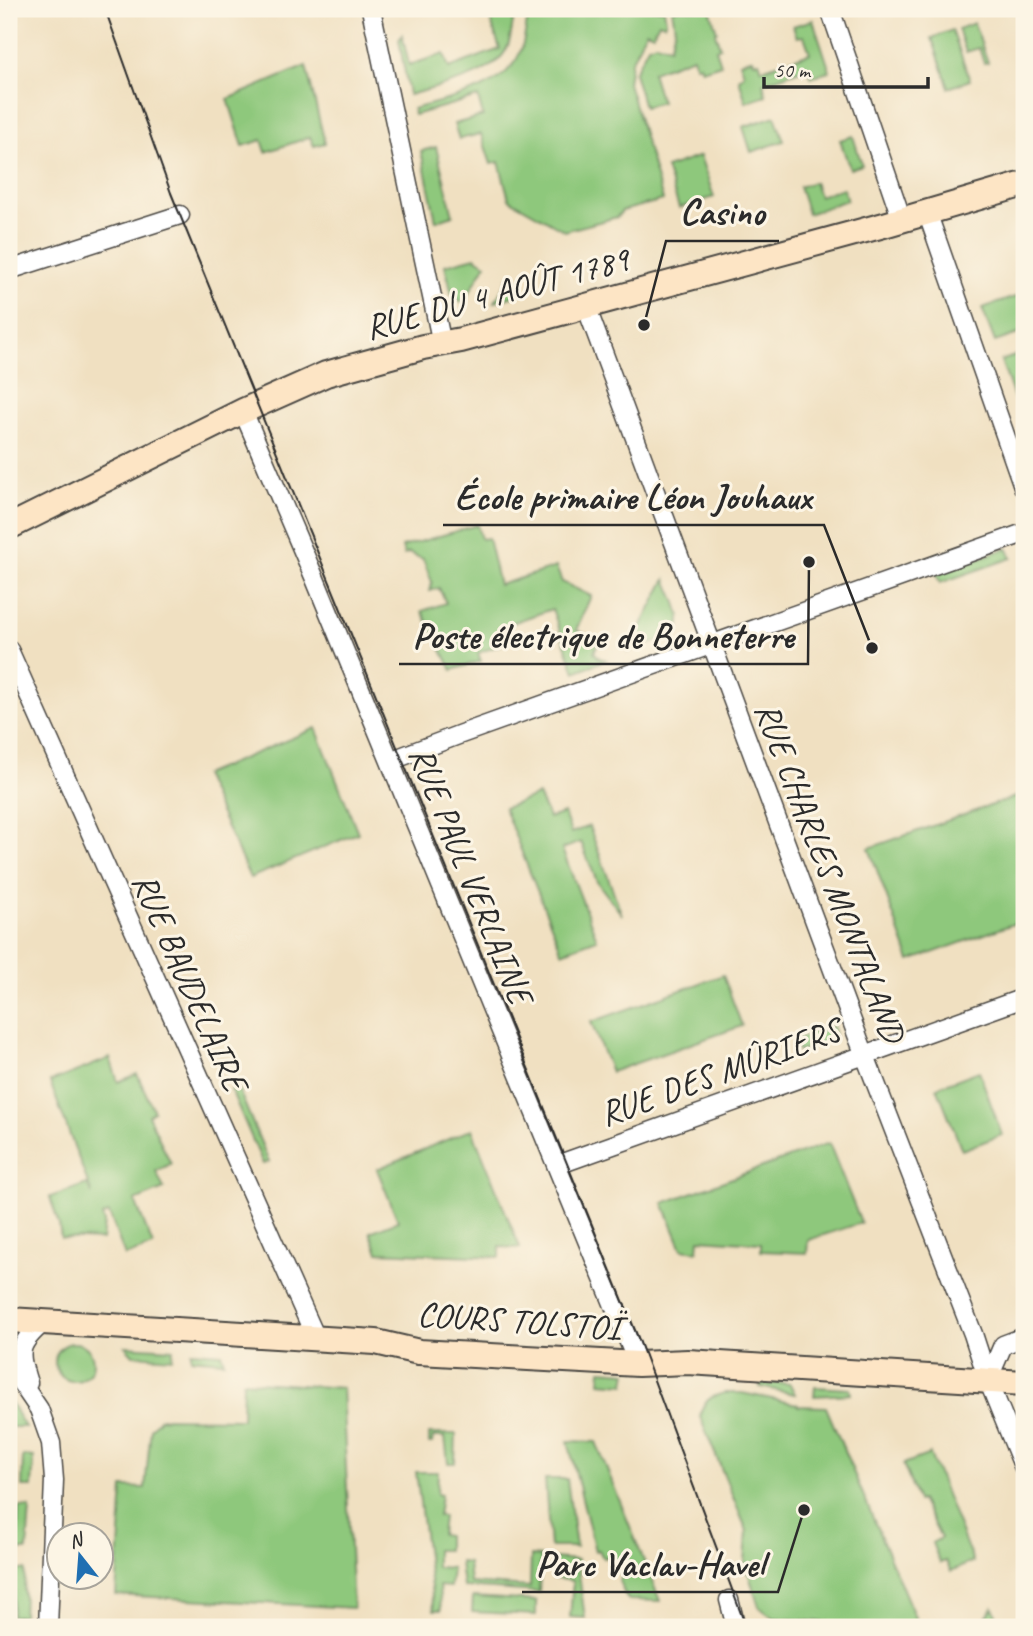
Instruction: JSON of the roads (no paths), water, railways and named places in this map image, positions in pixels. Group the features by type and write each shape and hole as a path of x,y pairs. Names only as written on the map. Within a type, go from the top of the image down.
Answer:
{"main road":[{"name":"RUE DU 4 AOÛT 1789","path":"9,527 243,411 326,374 902,220 1024,184"},
{"name":"COURS TOLSTOÏ","path":"9,1320 376,1342 419,1352 638,1364 688,1362 1024,1383"}],"street":[{"path":"371,9 442,344"},
{"path":"830,9 902,220"},
{"path":"927,212 1024,489"},
{"path":"9,270 180,215"},
{"name":"RUE CHARLES MONTALAND","path":"586,306 988,1380 1024,1468"},
{"name":"RUE PAUL VERLAINE","path":"243,411 638,1364"},
{"path":"390,761 1024,533"},
{"name":"RUE BAUDELAIRE","path":"9,650 316,1338"},
{"name":"RUE DES MÛRIERS","path":"557,1165 1024,998"},
{"path":"44,1322 26,1338 20,1360 51,1443 54,1480 48,1627"},
{"path":"988,1380 1003,1345 1024,1337"},
{"path":"9,1365 34,1400"},
{"path":"729,1600 736,1627"}],"tram line":[{"path":"105,9 171,193 639,1340 746,1627"}],"place":[{"name":"Casino","path":"644,325"},
{"name":"Poste électrique de Bonneterre","path":"809,562"},
{"name":"École primaire Léon Jouhaux","path":"872,648"},
{"name":"Parc Vaclav-Havel","path":"804,1510"}]}
